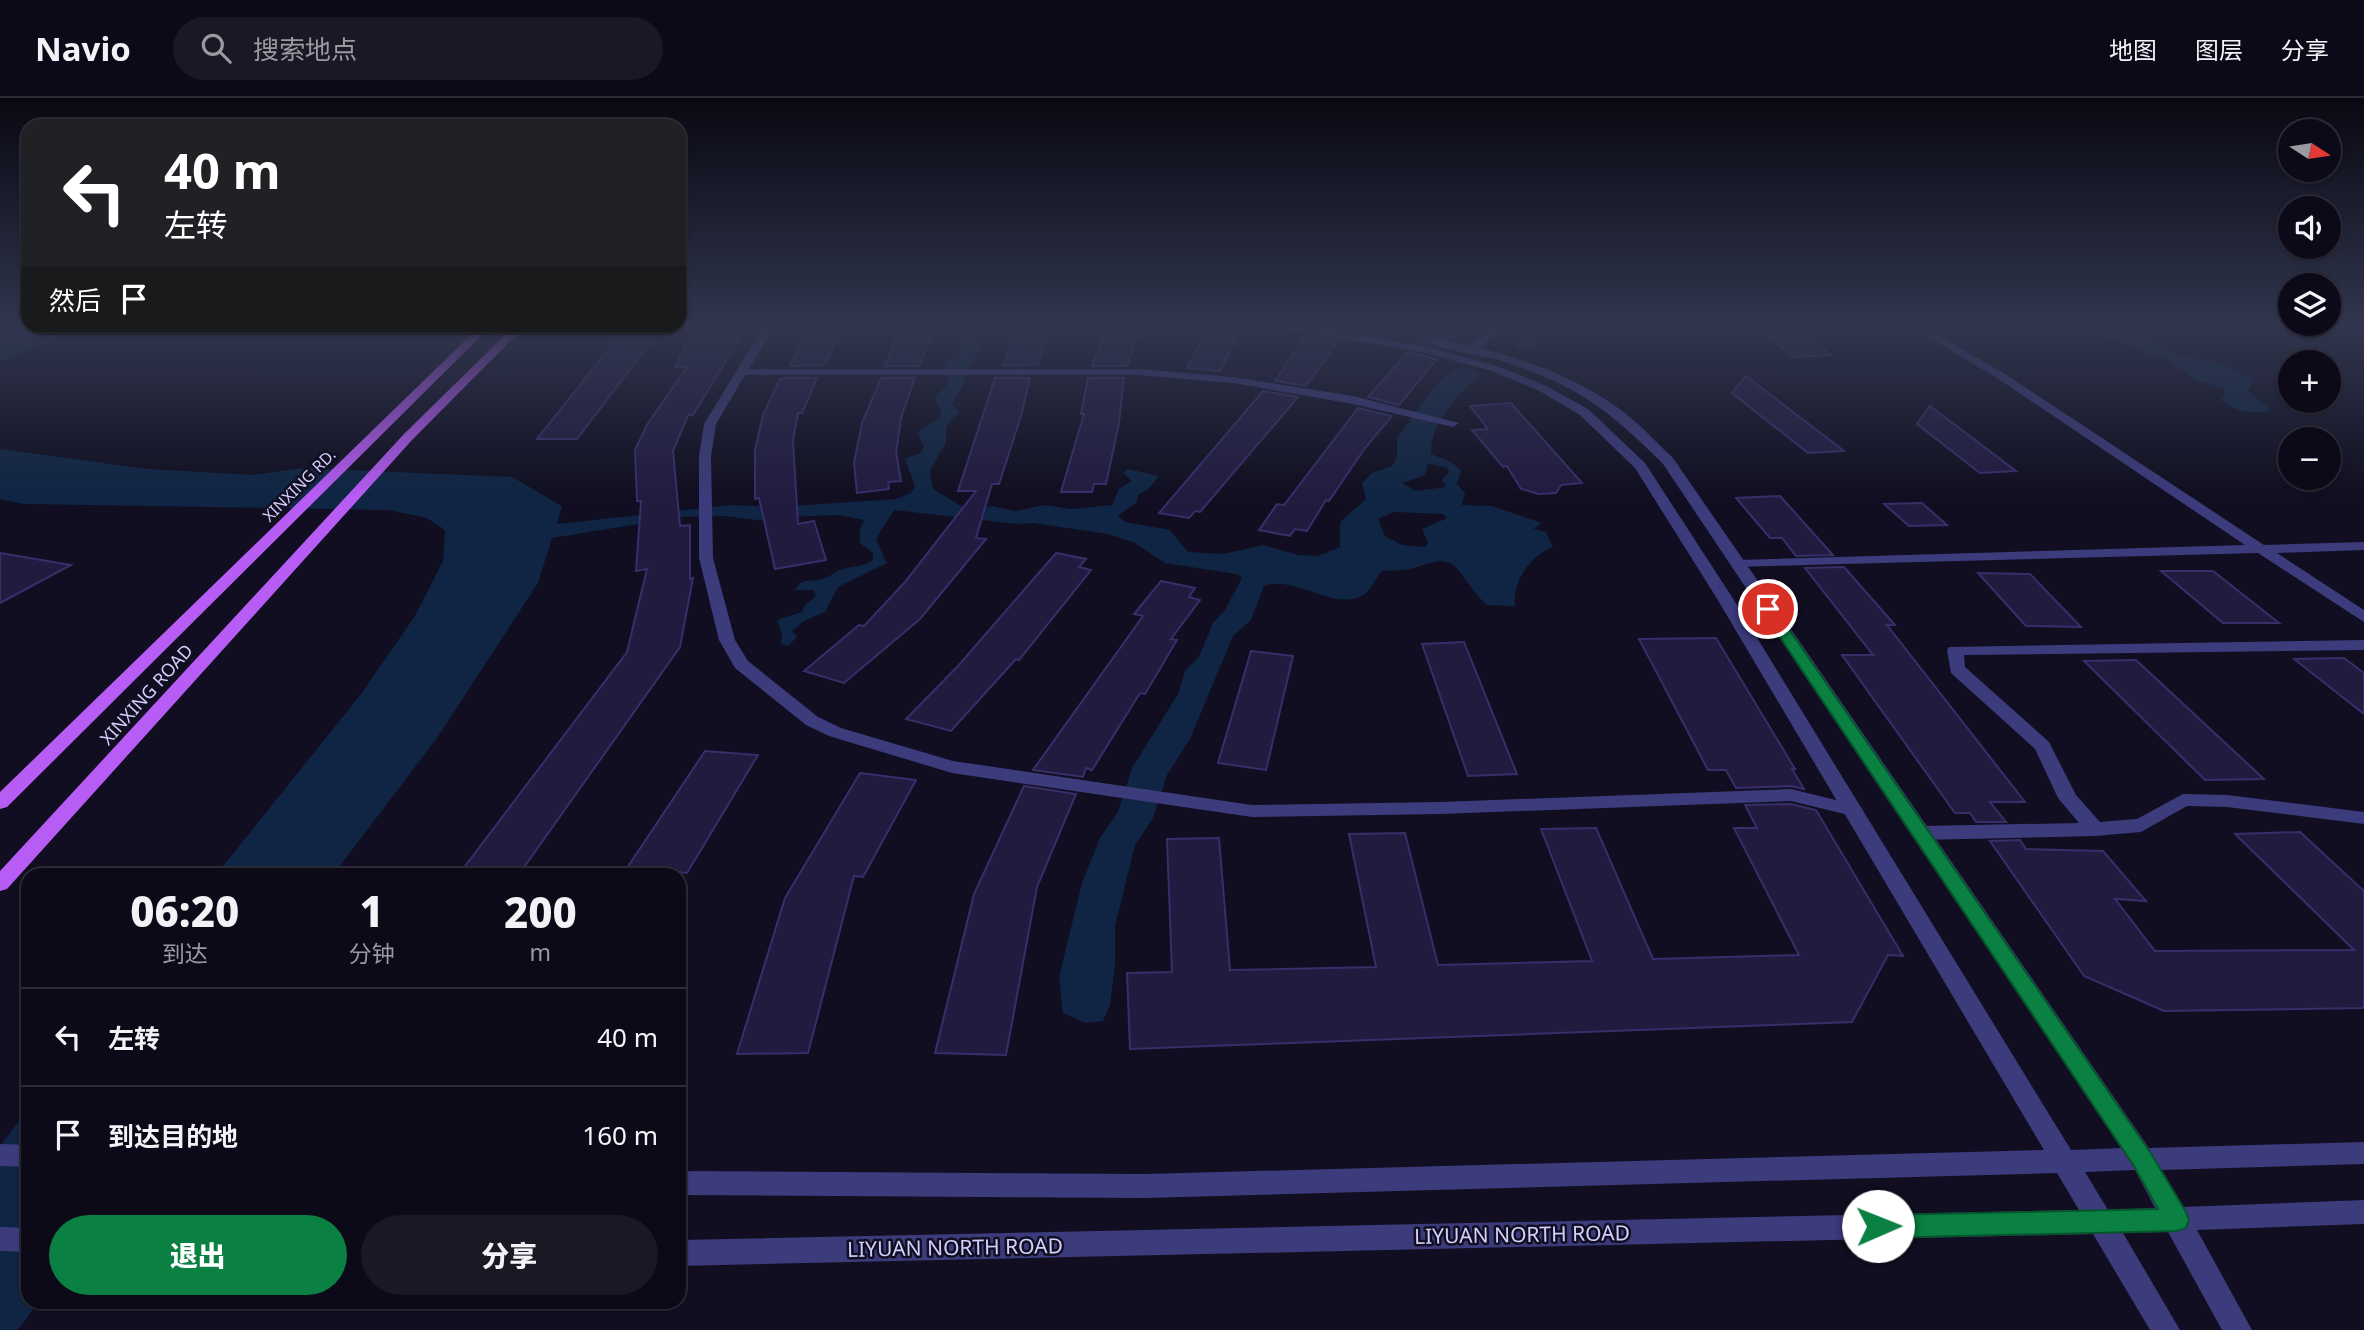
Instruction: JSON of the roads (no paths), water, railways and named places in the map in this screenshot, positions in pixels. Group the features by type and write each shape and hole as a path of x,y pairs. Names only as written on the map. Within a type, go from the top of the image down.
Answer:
{"main road":[{"name":"XINXING RD.","path":"270,539 427,383"},
{"name":"XINXING ROAD","path":"0,884 408,437 462,383"},
{"name":"XINXING ROAD","path":"0,803 270,539"}],"street":[{"path":"734,383 710,424 705,456 706,558 727,639 741,664 812,721 835,732 952,767 1252,811 1440,808 1791,795 1853,810"},
{"path":"1254,383 1353,400 1453,423"},
{"path":"1531,383 1584,412 1640,466 1853,810 2166,1330"},
{"path":"1571,383 1617,412 1668,461 2142,1159 2238,1330"},
{"path":"2012,383 2364,617"},
{"path":"1738,564 2364,546"},
{"path":"2095,829 2068,798 2043,746 1957,669 1955,650 2364,645"},
{"path":"1921,833 2095,829 2141,825 2183,800 2227,801 2364,818"},
{"path":"686,1183 1145,1186 2364,1153"},
{"path":"0,1155 21,1156"},
{"name":"LIYUAN NORTH ROAD","path":"686,1253 2101,1222 2364,1212"},
{"path":"0,1239 21,1240"}],"water":[{"path":"964,383 952,404 959,412 946,426 946,443 930,470 933,489 959,505 979,509 992,506 1015,511 1044,505 1071,509 1112,505 1119,489 1132,481 1123,473 1128,469 1159,476 1148,489 1138,495 1137,502 1118,516 1125,522 1170,530 1188,552 1223,554 1263,545 1298,555 1318,556 1340,547 1340,522 1366,499 1362,483 1372,473 1392,466 1397,457 1397,437 1432,389 1438,383 1471,383 1440,421 1435,431 1431,454 1451,462 1461,470 1457,484 1465,493 1462,505 1492,506 1542,523 1534,529 1546,532 1553,547 1537,557 1524,571 1516,588 1515,606 1487,605 1454,565 1442,561 1407,570 1382,571 1368,591 1355,599 1343,600 1290,585 1264,586 1251,620 1233,636 1190,739 1167,775 1153,818 1135,845 1115,926 1115,966 1110,1005 1103,1021 1086,1023 1063,1013 1059,977 1082,883 1100,838 1118,812 1132,768 1178,694 1185,671 1199,657 1213,623 1225,610 1242,578 1236,574 1165,563 1133,542 1107,534 1034,523 1016,524 894,510 876,539 887,563 838,587 825,612 804,621 792,631 797,637 788,646 781,644 782,634 777,620 802,612 804,606 816,596 813,590 795,590 798,586 804,581 825,578 840,570 873,560 873,553 860,543 860,529 864,520 839,515 785,517 774,522 724,516 682,517 552,538 538,583 437,738 338,868 222,868 361,694 415,616 443,561 445,530 427,518 388,510 24,504 0,499 0,449 148,469 253,475 304,468 512,477 562,506 557,524 731,505 776,507 896,499 911,493 915,486 905,459 920,453 924,447 917,432 940,418 941,411 934,398 948,384","holes":["1427,464 1447,467 1449,473 1442,479 1446,487 1416,491 1402,483 1426,475","1394,512 1443,514 1447,518 1422,529 1428,543 1425,547 1402,545 1385,536 1378,519"]},
{"path":"2206,383 2252,383 2248,391 2272,410 2251,412 2231,407 2220,399 2226,393 2224,389"},
{"path":"21,1118 21,1309 33,1309 18,1330 0,1330 0,1146"}]}
